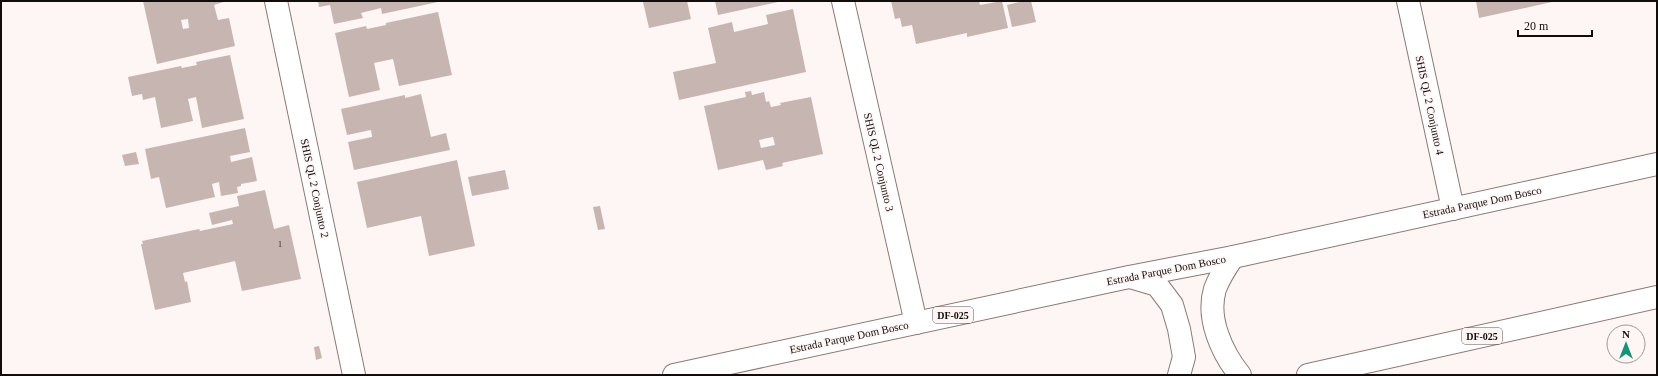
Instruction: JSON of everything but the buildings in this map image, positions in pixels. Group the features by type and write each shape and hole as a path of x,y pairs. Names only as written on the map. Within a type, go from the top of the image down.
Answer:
{"main road":[{"name":"SHIS QL 2 Conjunto 2","path":"276,1 354,375"},
{"name":"SHIS QL 2 Conjunto 3","path":"843,1 916,322"},
{"name":"SHIS QL 2 Conjunto 4","path":"1408,1 1452,209"},
{"name":"Estrada Parque Dom Bosco","path":"674,375 1129,277 1233,257 1657,164"},
{"path":"1233,257 1220,278 1215,290 1212,304 1217,333 1223,349 1230,363 1240,375"},
{"path":"1129,277 1157,285 1172,304 1179,329 1184,357 1179,375"},
{"name":"DF-025","path":"1308,375 1657,297"}]}
